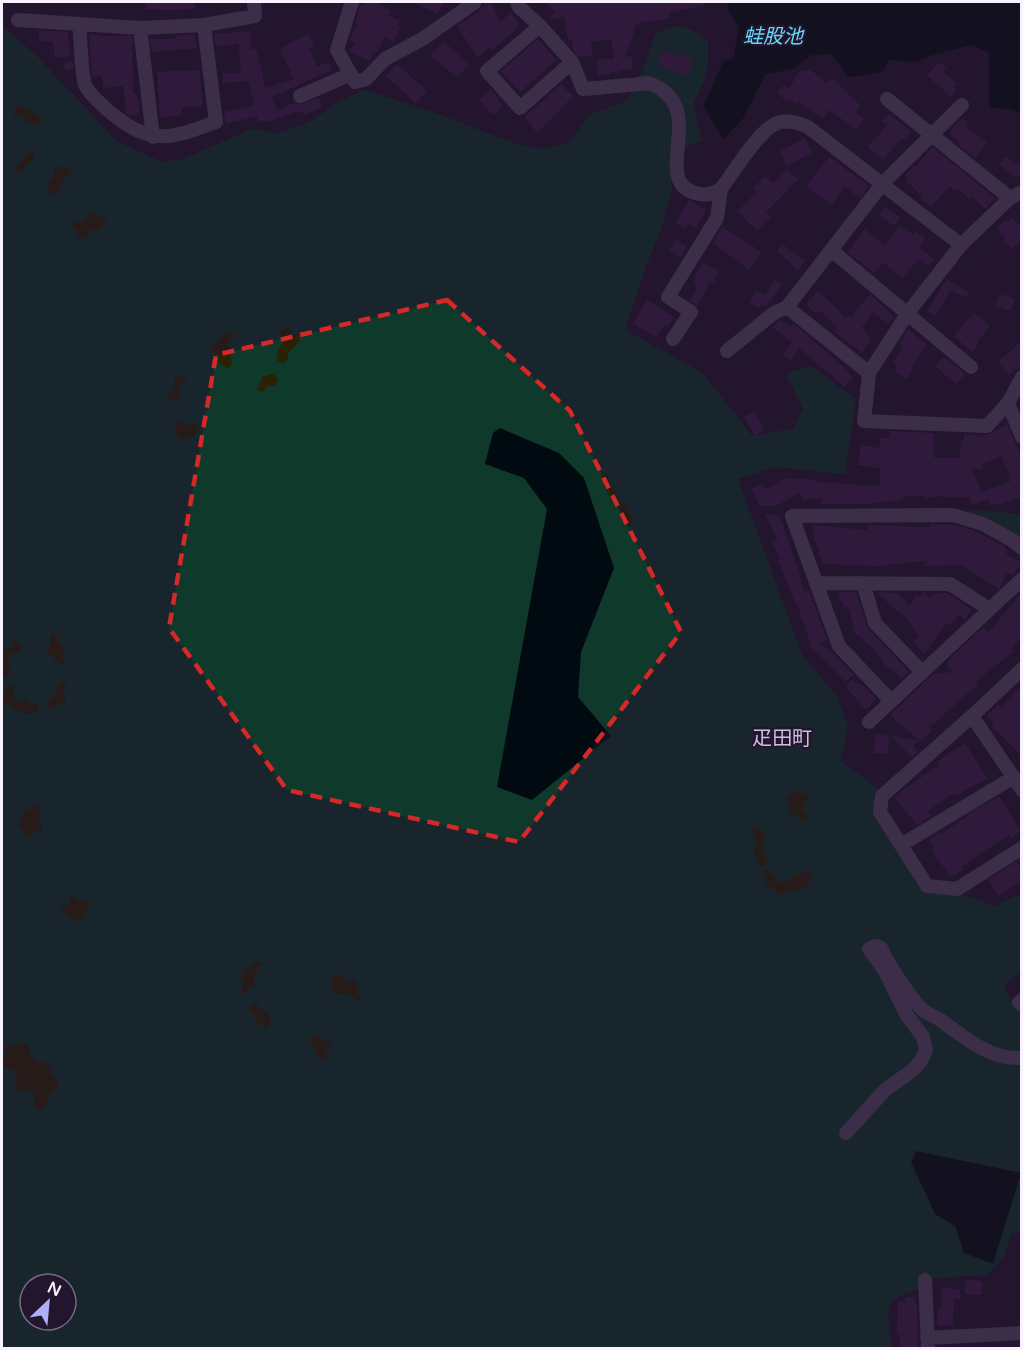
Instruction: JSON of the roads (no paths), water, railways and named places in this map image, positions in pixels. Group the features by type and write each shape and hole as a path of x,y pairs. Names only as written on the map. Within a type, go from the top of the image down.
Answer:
{"street":[{"path":"18,20 140,28 204,25 255,16 254,2"},
{"path":"352,2 337,50 355,82 366,79 384,59 424,38 470,3"},
{"path":"517,2 519,7 540,26 572,62 583,89 648,83 663,90 676,104 680,124 676,174 680,184 689,191 702,195 712,194 721,189 765,130 779,122 794,121 807,127 883,183 961,245"},
{"path":"79,25 85,86 125,124 153,137 179,136 216,122 204,25"},
{"path":"540,26 487,71 520,108 572,62"},
{"path":"140,28 153,137"},
{"path":"300,96 351,74"},
{"path":"887,99 932,136 1016,195 961,245 907,314 869,373 864,421 987,426 1008,403 1022,378"},
{"path":"727,351 774,313 787,308 883,183 962,105"},
{"path":"673,339 691,312 668,297 717,218 721,189"},
{"path":"831,250 971,367"},
{"path":"787,308 869,373"},
{"path":"1008,403 1022,437"},
{"path":"891,701 838,646 792,516 953,515 983,524 1012,540 1022,549"},
{"path":"869,722 1022,579"},
{"path":"816,583 950,584 989,609"},
{"path":"863,583 875,623 922,672"},
{"path":"1022,669 882,796 880,812 927,886 957,889 1022,848"},
{"path":"972,716 1022,790"},
{"path":"901,845 1014,777"},
{"path":"846,1133 885,1090 913,1070 921,1061 926,1050 923,1037 906,1014 885,971 869,950 875,946 881,948 894,971 922,1010 976,1046 1011,1059 1022,1058"},
{"path":"925,1280 927,1343 1022,1333"}],"water":[{"name":"蛙股池","path":"728,2 1021,2 1021,113 1011,109 989,108 989,52 971,45 916,62 889,60 883,72 849,77 831,54 812,55 795,68 765,75 742,120 723,139 703,106 724,60 733,59 739,26 729,13"},
{"path":"500,428 559,453 584,478 614,568 581,652 578,697 611,736 532,800 497,787 547,509 524,478 485,464 493,433"},
{"path":"916,1151 1021,1173 993,1264 964,1253 955,1226 935,1214 911,1162"}],"district":[{"name":"疋田町","path":"782,739"}]}
